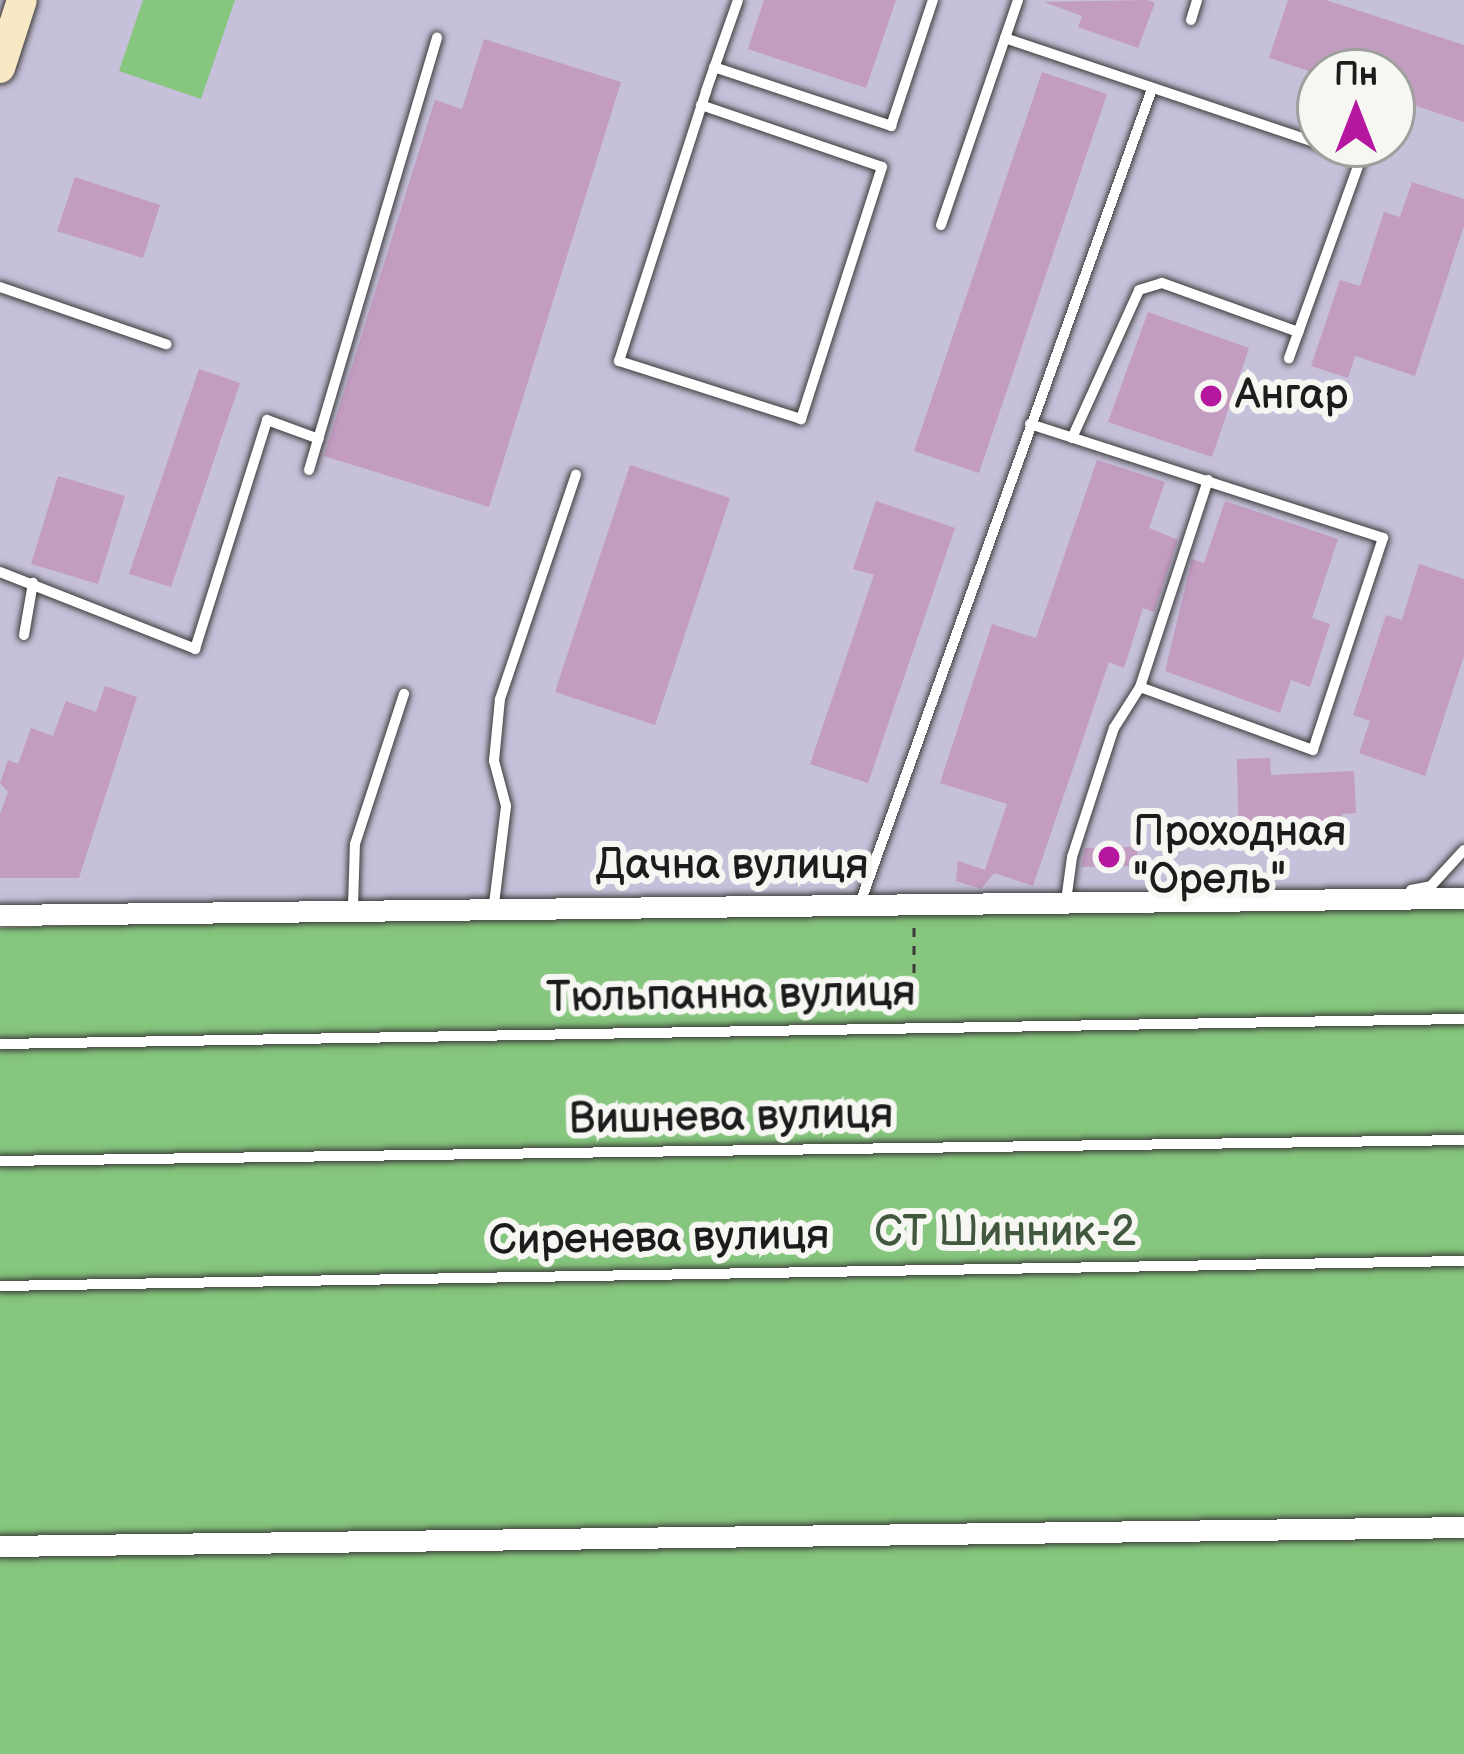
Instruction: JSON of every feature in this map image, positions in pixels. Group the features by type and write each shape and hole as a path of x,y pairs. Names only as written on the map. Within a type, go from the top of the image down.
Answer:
{"main road":[{"path":"0,68 6,32 22,0"}],"street":[{"name":"Дачна вулиця","path":"0,915 494,904 914,907 1464,898"},
{"path":"0,1546 1464,1526"}],"lane":[{"path":"701,105 882,167 801,419 619,361 701,105 738,0"},
{"path":"714,67 891,126 933,0"},
{"path":"941,225 1018,0"},
{"path":"1191,20 1197,0"},
{"path":"308,470 437,38"},
{"path":"1006,38 1361,158 1288,358"},
{"path":"859,906 1152,89"},
{"path":"1072,438 1139,290 1162,283 1298,332"},
{"path":"0,287 166,344"},
{"path":"0,572 195,649 267,420 319,439"},
{"path":"1030,424 1383,538 1312,750 1140,686"},
{"path":"494,904 506,806 494,761 500,699 576,476"},
{"path":"1066,905 1072,856 1114,728 1140,686 1208,481"},
{"path":"24,635 33,583"},
{"path":"353,906 355,844 404,694"},
{"path":"1371,899 1431,886 1464,850"},
{"name":"Тюльпанна вулиця","path":"0,1044 1464,1019"},
{"name":"Вишнева вулиця","path":"0,1162 1464,1140"},
{"name":"Сиренева вулиця","path":"0,1286 1464,1261"}],"path":[{"path":"914,907 914,1025"}],"shaded area":[{"path":"0,0 1464,0 1464,897 0,922"}],"green space":[{"path":"143,0 235,0 201,99 119,71"},
{"name":"СТ Шинник-2","path":"1464,902 1464,1754 0,1754 0,928 301,917"}],"building":[{"path":"764,0 896,0 866,88 748,49"},
{"path":"1288,0 1326,0 1464,45 1464,122 1416,106 1416,48 1296,48 1296,67 1269,58"},
{"path":"1044,2 1155,3 1138,48 1078,27 1082,16"},
{"path":"484,39 621,82 489,507 324,456 435,100 462,109"},
{"path":"1042,72 1107,94 979,473 914,451"},
{"path":"75,177 160,205 143,258 57,231"},
{"path":"1412,182 1464,199 1464,226 1415,376 1355,356 1348,378 1311,366 1340,280 1360,286 1384,212 1400,217"},
{"path":"1148,312 1249,348 1212,457 1108,422"},
{"path":"199,369 240,383 171,587 129,574"},
{"path":"1097,460 1165,482 1149,528 1178,540 1154,612 1143,608 1124,668 1109,662 1033,886 994,873 981,889 956,881 958,861 985,870 1007,804 940,783 992,624 1036,638"},
{"path":"630,465 730,498 655,725 555,692"},
{"path":"58,476 125,496 98,584 31,564"},
{"path":"876,501 955,528 868,783 810,764 874,575 853,569"},
{"path":"1225,501 1338,539 1312,618 1330,624 1310,687 1291,680 1280,713 1165,671 1192,559 1204,563"},
{"path":"1419,564 1464,579 1464,656 1425,776 1359,753 1370,721 1353,715 1386,615 1402,620"},
{"path":"105,686 137,697 79,878 0,878 0,814 8,792 0,783 8,760 18,764 31,728 53,736 66,701 96,712"},
{"path":"1270,758 1271,775 1354,771 1356,813 1342,814 1343,847 1239,851 1237,759"},
{"name":"Проходная \"Орель\"","path":"1137,847 1138,866 1081,867 1085,848"}],"place":[{"name":"Ангар","path":"1211,396"},
{"name":"Проходная \"Орель\"","path":"1109,857"}]}
